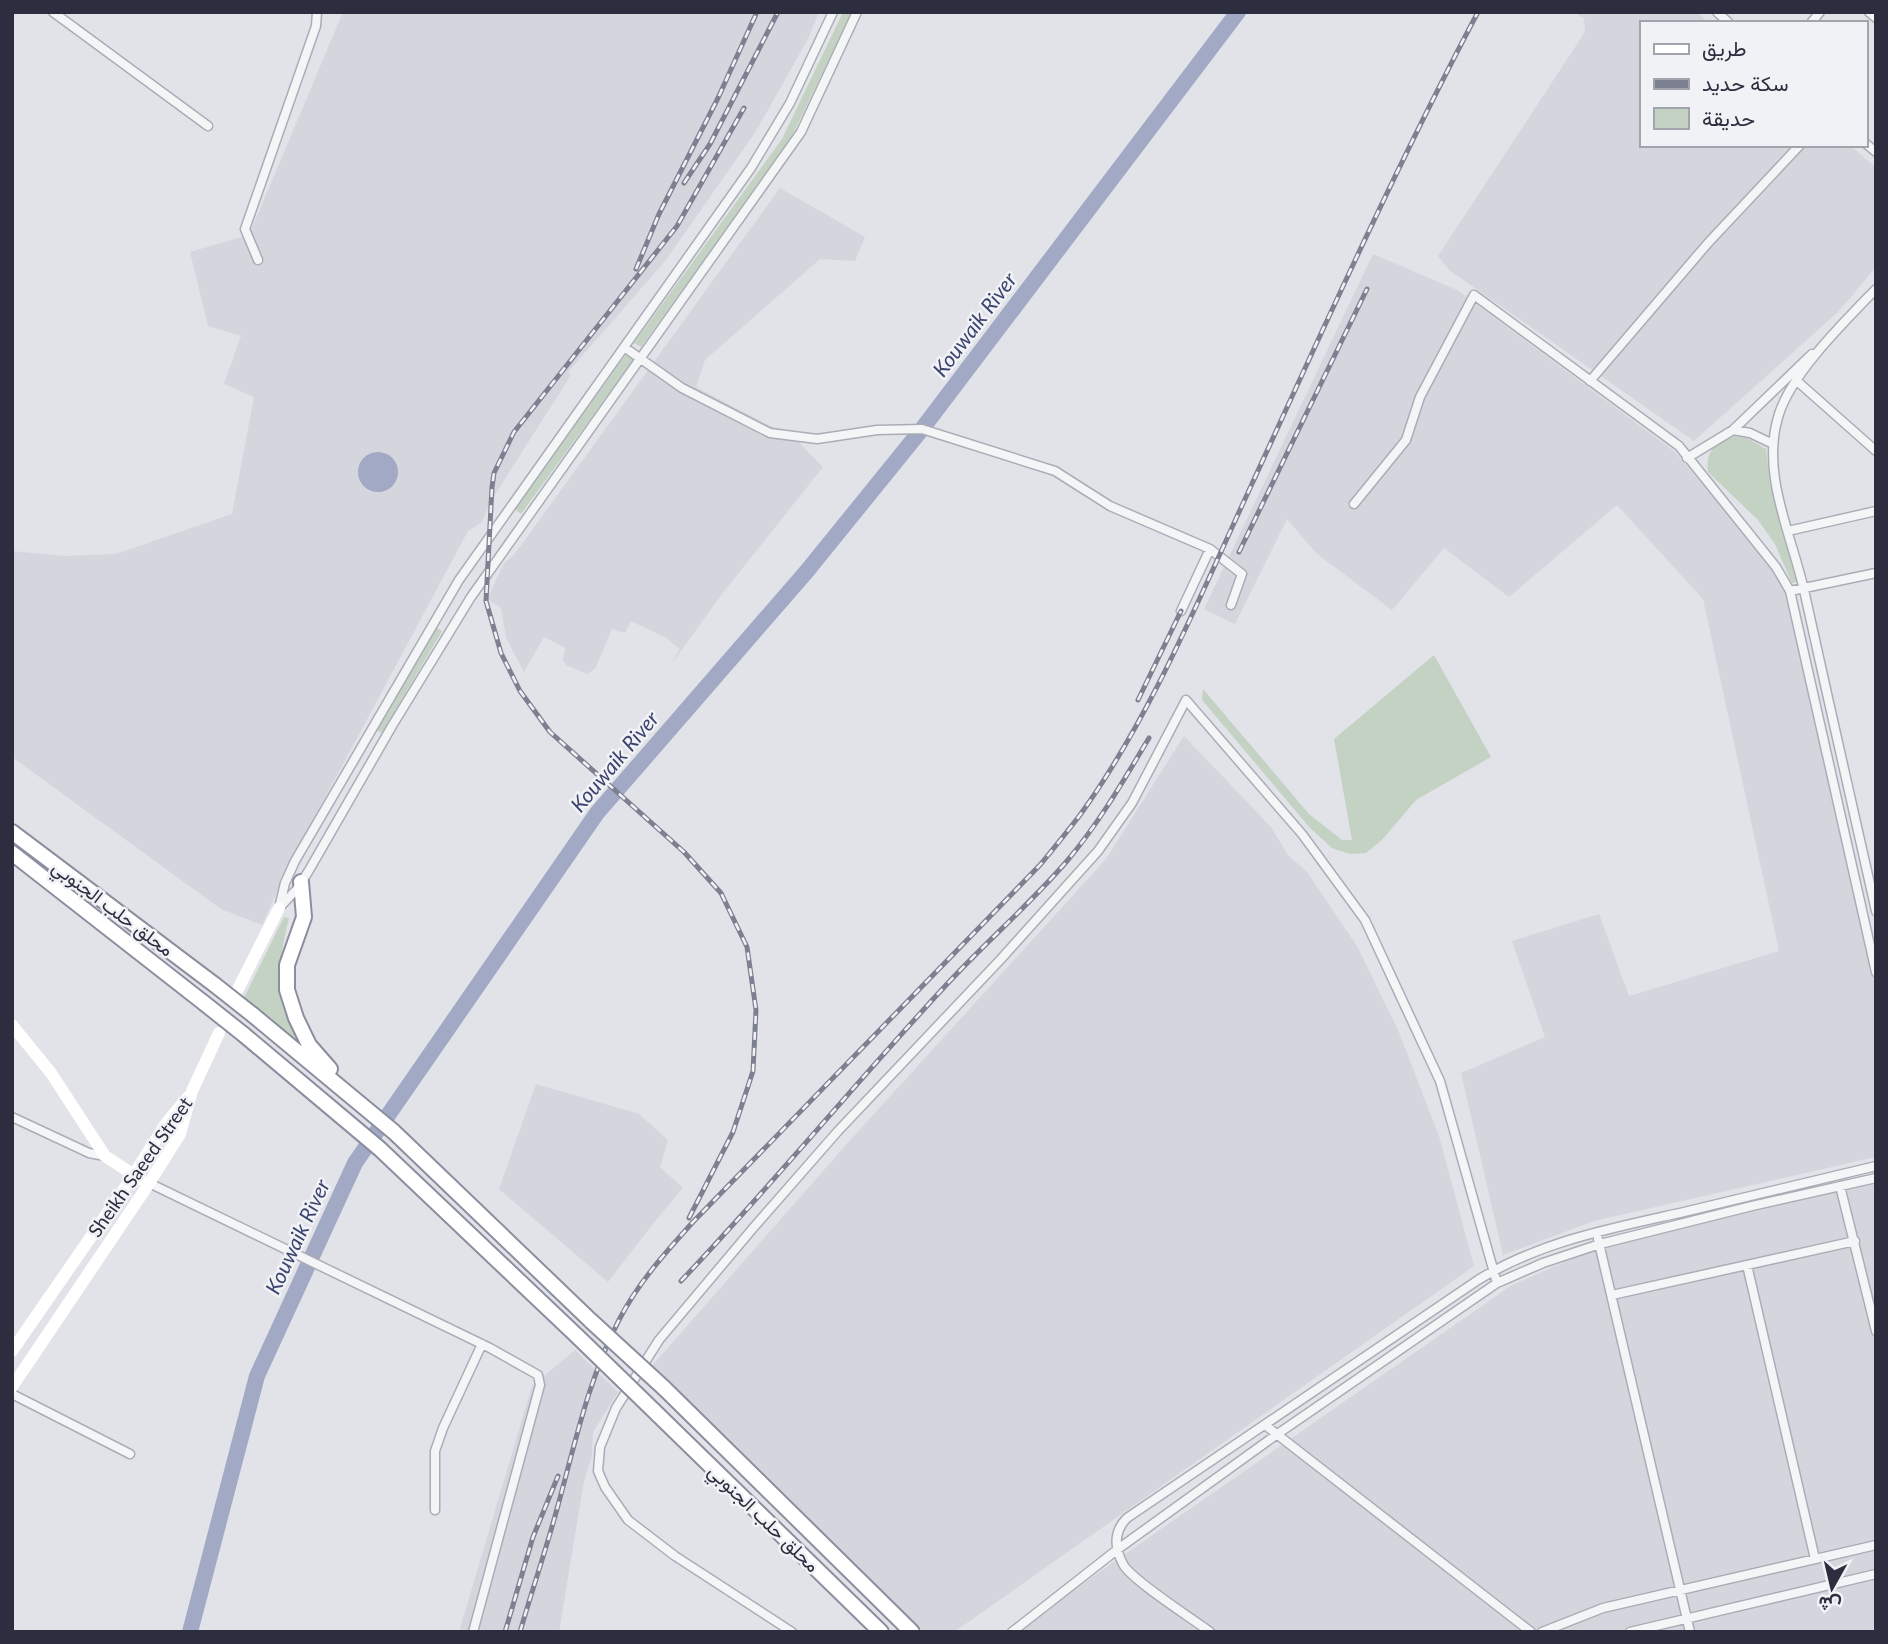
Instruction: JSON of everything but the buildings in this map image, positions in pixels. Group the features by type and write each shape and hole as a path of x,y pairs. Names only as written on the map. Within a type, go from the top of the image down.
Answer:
{"highway":[{"name":"محلق حلب الجنوبي","path":"12,832 253,1014 364,1107"},
{"name":"محلق حلب الجنوبي","path":"12,853 243,1034 380,1149 577,1336 881,1632"},
{"path":"302,882 304,916 287,965 287,990 309,1045 364,1107 394,1132 664,1388 912,1632"}],"main road":[{"path":"239,989 279,908"},
{"path":"12,1024 51,1073 105,1156 149,1183"},
{"path":"192,1091 219,1033"},
{"name":"Sheikh Saeed Street","path":"12,1351 134,1176 167,1122 192,1091"},
{"name":"Sheikh Saeed Street","path":"12,1387 180,1134 192,1091"}],"street":[{"path":"53,12 208,126"},
{"path":"258,260 245,229 316,26 317,12"},
{"path":"279,908 285,883 295,861 459,580 751,168 790,103 833,12"},
{"path":"279,908 302,882 392,726 471,597 801,132 857,12"},
{"path":"1869,12 1876,18"},
{"path":"1590,381 1705,246 1798,147"},
{"path":"1687,458 1733,430 1876,289"},
{"path":"1354,504 1406,440 1420,397 1474,295 1679,446 1776,567 1790,591 1876,972"},
{"path":"1830,337 1785,397 1773,444 1775,485 1804,588 1814,645 1876,911"},
{"path":"624,347 682,388 770,433 817,439 877,430 922,429 1055,471 1110,506 1210,549 1242,574 1231,606"},
{"path":"1797,382 1876,450"},
{"path":"1733,430 1750,433 1773,444"},
{"path":"1788,531 1876,511"},
{"path":"1181,611 1210,549"},
{"path":"1790,591 1876,573"},
{"path":"792,1632 676,1556 628,1520 605,1487 598,1471 600,1447 617,1408 659,1340 838,1131 1001,959 1098,851 1132,803 1186,700 1302,834 1365,920 1440,1081 1497,1283"},
{"path":"12,1117 89,1153 105,1156"},
{"path":"1210,1632 1128,1571 1118,1549 1117,1531 1127,1518 1493,1270 1549,1246 1876,1166"},
{"path":"1012,1632 1118,1549 1276,1435 1497,1283 1542,1263 1600,1244 1876,1178"},
{"path":"149,1183 482,1344 538,1375 540,1385 473,1632"},
{"path":"1840,1186 1876,1331"},
{"path":"1597,1233 1690,1632"},
{"path":"1612,1295 1855,1241"},
{"path":"1747,1265 1815,1559"},
{"path":"435,1510 435,1451 482,1344"},
{"path":"1368,1356 1376,1366"},
{"path":"12,1394 130,1454"},
{"path":"1265,1426 1531,1632"},
{"path":"1542,1632 1603,1608 1876,1545"},
{"path":"1630,1632 1876,1574"}],"shaded area":[{"path":"343,12 819,12 808,39 756,131 666,260 568,372 571,375 496,493 481,523 468,531 290,863 262,925 221,909 12,757 12,551 64,556 116,554 232,514 254,397 224,384 241,336 208,326 190,252 249,235"},
{"path":"1579,12 1697,12 1707,21 1640,21 1640,147 1852,147 1876,168 1876,267 1839,311 1694,441 1449,270 1438,256 1585,32 1584,18 1578,15"},
{"path":"780,188 865,237 855,261 820,259 705,360 696,387 770,426 788,431 823,467 722,594 670,666 680,649 666,638 631,621 625,633 612,629 595,669 587,674 566,665 563,660 565,648 544,637 524,672 506,638 501,608 487,599 504,563 514,555"},
{"path":"1373,254 1457,290 1674,451 1782,575 1876,979 1876,1157 1594,1221 1503,1255 1461,1073 1545,1037 1512,941 1599,914 1629,996 1779,951 1703,599 1617,505 1509,597 1444,548 1392,610 1316,553 1287,519 1235,624 1204,609"},
{"path":"1184,736 1271,827 1288,855 1307,872 1357,946 1398,1030 1439,1136 1474,1266 954,1632 925,1632 651,1367 853,1137 1106,859"},
{"path":"536,1084 639,1114 668,1140 660,1167 683,1188 608,1282 499,1189"},
{"path":"1876,1182 1876,1632 1013,1632 1512,1285 1613,1241"},
{"path":"575,1350 618,1392 593,1432 592,1456 584,1481 559,1632 459,1632 532,1386"}],"green space":[{"path":"843,12 852,12 789,142 641,347 634,343 782,139"},
{"path":"627,353 634,359 521,514 515,509"},
{"path":"1735,436 1747,438 1766,449 1770,484 1797,582 1792,583 1775,544 1758,520 1708,472 1710,452 1723,441"},
{"path":"435,627 442,631 382,733 375,729"},
{"path":"1434,655 1491,757 1416,800 1382,840 1366,853 1350,854 1332,848 1310,828 1202,700 1203,689 1309,814 1342,840 1352,840 1334,739"},
{"path":"284,917 289,918 281,957 281,986 304,1050 244,998"}],"water":[{"path":"378,452 392,458 398,472 392,486 378,492 364,486 358,472 364,458"}],"waterway":[{"name":"Kouwaik River","path":"190,1632 257,1376 355,1163 597,813 807,571 922,429 1238,12"}],"railway":[{"path":"636,269 659,214 718,98 757,12"},
{"path":"684,183 710,144 778,12"},
{"path":"520,1632 591,1389 608,1343 626,1306 693,1222 1040,865 1106,777 1130,738 1173,655 1361,247 1478,12"},
{"path":"689,1218 733,1132 753,1071 756,1010 747,947 721,893 684,852 550,732 520,691 501,653 486,601 494,473 514,432 677,226 744,108"},
{"path":"1239,552 1367,289"},
{"path":"1138,700 1181,611"},
{"path":"681,1281 948,983 1067,861 1121,785 1149,738"},
{"path":"505,1632 533,1537 558,1476"}]}
